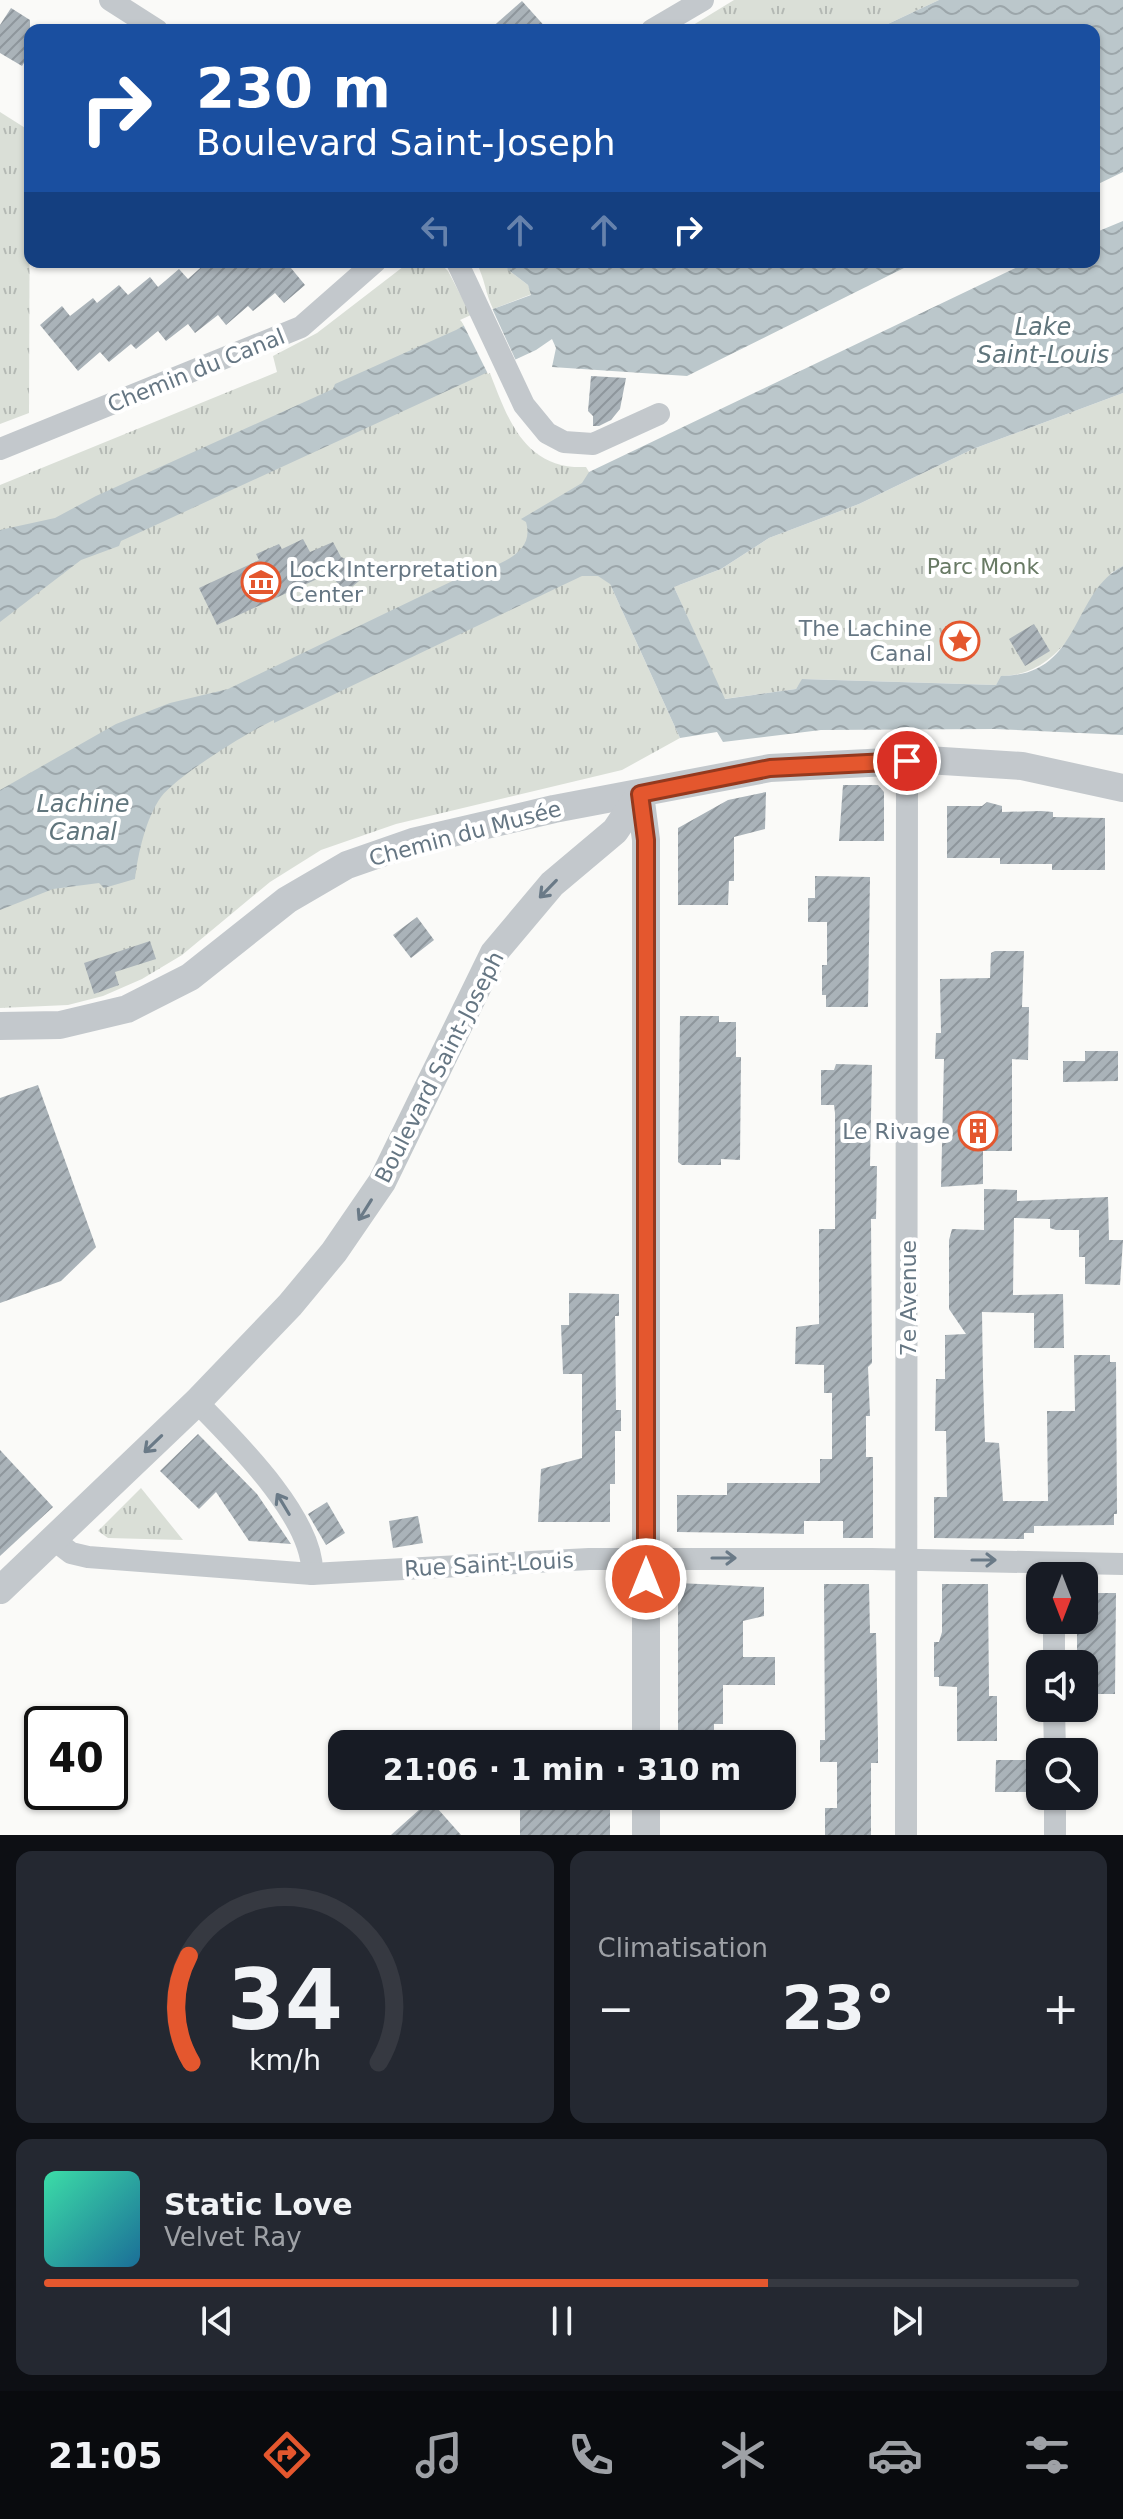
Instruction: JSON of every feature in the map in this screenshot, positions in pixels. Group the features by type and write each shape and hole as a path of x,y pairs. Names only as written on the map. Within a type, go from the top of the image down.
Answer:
{"street":[{"path":"110,0 148,24"},
{"path":"662,24 703,0"},
{"name":"Chemin du Canal","path":"0,449 301,327 368,268"},
{"path":"460,268 533,419 547,433 564,442 583,445 600,442 659,414"},
{"path":"646,1730 646,840 640,794 770,768 907,761 1013,765 1123,788"},
{"name":"7e Avenue","path":"906,1835 907,761"},
{"name":"Chemin du Musée","path":"0,1026 77,1022 142,1003 190,977 297,893 366,857 517,817 640,794"},
{"name":"Boulevard Saint-Joseph","path":"0,1590 197,1402 290,1305 361,1217 502,942 558,878 615,831 640,794"},
{"path":"197,1402 273,1487 310,1551 312,1574"},
{"name":"Rue Saint-Louis","path":"54,1540 71,1553 88,1557 312,1574 537,1560 908,1560 1026,1566"},
{"name":"Rue Saint-Louis","path":"1098,1565 1123,1564"},
{"path":"646,1810 646,1835"},
{"path":"1055,1810 1055,1835"}],"green space":[{"path":"734,0 939,0 888,24 695,24"},
{"path":"0,112 24,127 24,268 30,268 29,413 0,424"},
{"path":"402,268 445,268 448,271 471,315 460,320 474,339 505,411 518,433 534,452 557,464 586,467 589,472 610,584 680,738 622,770 396,824 321,850 270,882 182,955 142,979 103,996 68,1005 0,1008 0,485 277,372 273,356 317,333"},
{"path":"478,268 508,268 528,285 532,294 493,309"},
{"name":"Parc Monk","path":"1123,393 1123,566 1111,573 1080,624 1055,654 1022,673 1002,676 996,685 803,679 796,689 724,699 674,587 721,569 769,538 859,504 973,449"},
{"path":"141,1488 183,1540 108,1538 98,1531"}],"water":[{"path":"939,0 1123,0 1123,172 1100,183 1100,24 888,24"},
{"name":"Lake Saint-Louis","path":"1123,221 1123,393 973,449 859,504 769,538 721,569 674,587 725,699 796,689 802,679 996,685 1001,676 1027,672 1047,663 1061,648 1106,578 1123,566 1123,735 994,729 821,730 723,742 717,732 680,738 610,584 598,576 582,576 274,723 274,720 214,755 182,777 161,797 144,836 135,879 104,888 99,883 53,889 0,910 0,790 116,724 170,703 228,689 467,574 470,576 511,558 525,543 526,522 521,519 582,483 589,472 1015,268 1100,268 1100,231"},
{"path":"904,268 687,376 552,367 556,348 552,339 536,350 121,541 119,546 81,560 0,622 0,530 55,518 96,496 333,389 335,384 456,330 493,309 531,295 528,285 507,269"}],"pier":[{"path":"491,306 517,363 488,374 462,322"}],"building":[{"path":"522,1 543,24 496,24"},
{"path":"11,8 30,20 30,24 24,24 22,66 0,53 0,25"},
{"path":"200,268 291,268 305,285 284,303 275,293 253,311 248,306 226,325 218,315 195,333 188,324 166,341 158,331 136,349 131,344 109,362 100,352 78,371 40,325 62,306 70,316 93,298 97,303 119,285 128,295 150,277 158,287 179,269 188,279"},
{"path":"591,376 626,378 620,409 611,420 599,426 593,426 593,416 588,411"},
{"name":"Lock Interpretation Center","path":"303,539 310,552 333,542 341,557 358,564 359,581 343,588 328,574 217,625 199,588 259,560 256,554 279,544 282,549"},
{"path":"1034,624 1050,651 1025,666 1009,639"},
{"path":"843,785 878,785 884,792 884,841 839,841"},
{"path":"766,792 765,829 734,837 734,881 729,881 728,905 678,905 678,828 728,800"},
{"path":"987,802 1002,806 1002,812 1041,811 1053,812 1053,817 1105,818 1105,870 1052,870 1052,864 1000,864 1000,858 947,858 947,806 982,806"},
{"path":"815,876 870,877 868,1007 826,1007 826,995 822,995 822,965 827,965 827,922 808,922 808,898 815,898"},
{"path":"417,917 434,940 411,958 393,935"},
{"path":"150,941 156,959 115,972 119,985 94,994 84,963"},
{"path":"1024,951 1022,1007 1029,1007 1028,1060 1012,1059 1012,1151 983,1151 983,1184 941,1187 944,1059 935,1059 936,1033 941,1033 940,979 990,978 991,953"},
{"path":"680,1016 719,1016 719,1022 736,1022 736,1057 741,1057 740,1160 721,1159 721,1165 682,1165 678,1162"},
{"path":"1085,1051 1118,1051 1118,1081 1063,1082 1063,1061 1085,1061"},
{"path":"836,1064 872,1065 870,1166 877,1166 876,1219 871,1219 872,1363 868,1367 870,1416 866,1416 866,1457 873,1457 873,1538 843,1538 843,1521 804,1521 804,1534 677,1532 677,1495 727,1495 727,1483 820,1483 820,1459 832,1459 832,1393 824,1393 824,1365 795,1364 796,1327 819,1324 819,1229 835,1229 835,1113 834,1105 821,1105 821,1070 834,1070"},
{"path":"38,1085 96,1247 61,1281 0,1303 0,1098"},
{"path":"984,1189 1017,1190 1017,1201 1108,1197 1109,1240 1123,1240 1120,1285 1085,1284 1085,1257 1079,1257 1079,1230 1050,1228 1050,1219 1014,1218 1013,1295 1063,1294 1064,1348 1034,1348 1034,1313 982,1312 983,1378 985,1442 999,1443 1003,1501 1048,1501 1047,1411 1075,1411 1074,1355 1110,1355 1110,1362 1116,1362 1117,1514 1114,1514 1114,1525 1034,1526 1034,1533 1024,1533 1024,1539 934,1538 934,1497 947,1497 946,1431 935,1431 936,1379 945,1379 945,1335 966,1334 949,1309 949,1240 952,1229 984,1230"},
{"path":"569,1293 619,1294 619,1316 615,1316 616,1410 621,1410 621,1431 615,1431 615,1484 610,1484 610,1522 538,1522 541,1469 582,1458 582,1374 563,1374 561,1325 569,1325"},
{"path":"198,1434 257,1494 291,1544 249,1541 216,1492 199,1509 160,1471"},
{"path":"0,1450 53,1507 0,1556"},
{"path":"327,1502 345,1533 326,1545 308,1514"},
{"path":"418,1516 423,1543 393,1548 389,1521"},
{"path":"678,1583 764,1587 764,1616 743,1621 743,1657 775,1657 775,1685 723,1685 723,1724 714,1724 714,1730 678,1730"},
{"path":"824,1584 869,1584 870,1633 876,1633 878,1740 878,1763 871,1763 871,1835 825,1835 825,1808 837,1808 837,1762 820,1762 820,1740 825,1740"},
{"path":"942,1584 988,1584 989,1696 997,1696 997,1741 957,1741 957,1687 939,1686 939,1677 934,1677 934,1642 939,1642 942,1632"},
{"path":"1098,1593 1116,1593 1115,1694 1098,1694 1098,1650 1077,1650 1077,1634 1098,1634"},
{"path":"996,1760 1026,1760 1026,1792 995,1792"},
{"path":"419,1810 439,1810 461,1835 391,1835"},
{"path":"520,1810 610,1810 610,1835 520,1835"}],"place":[{"name":"Lock Interpretation Center","path":"261,582"},
{"name":"The Lachine Canal","path":"960,641"},
{"name":"Le Rivage","path":"978,1131"}],"route":[{"path":"646,1579 646,840 640,794 770,768 907,761"}],"water label":[{"name":"Lachine Canal","path":"83,818"}]}
